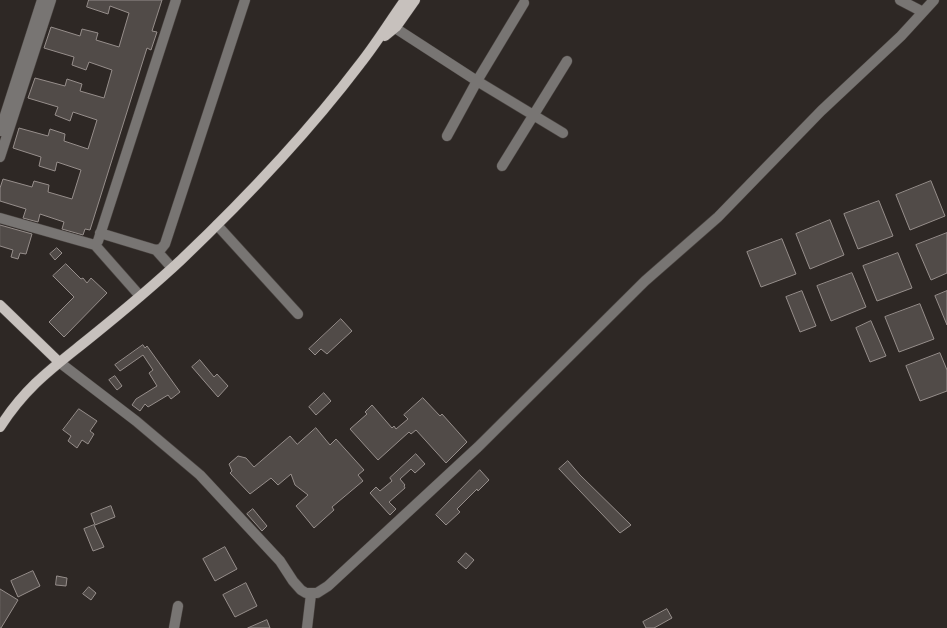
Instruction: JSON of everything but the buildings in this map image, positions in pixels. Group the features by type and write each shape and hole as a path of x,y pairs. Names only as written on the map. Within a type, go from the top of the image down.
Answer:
{"main road":[{"path":"392,25 405,0"},
{"path":"0,427 32,386 217,224 303,134 377,42 415,0"},
{"path":"0,305 59,362"}],"street":[{"path":"0,130 42,0"},
{"path":"0,156 51,0"},
{"path":"95,244 100,234 176,0"},
{"path":"156,250 161,249 169,234 245,0"},
{"path":"900,0 923,12"},
{"path":"59,362 125,412 195,470 280,561 297,586 306,593 317,593 328,586 478,447 644,281 718,217 821,111 901,36 934,0"},
{"path":"447,136 524,3"},
{"path":"392,25 477,82 563,133"},
{"path":"502,166 567,61"},
{"path":"0,218 95,244 138,294"},
{"path":"217,224 298,314"},
{"path":"100,234 156,250 170,265"},
{"path":"307,628 311,594"},
{"path":"174,628 178,606"}]}
